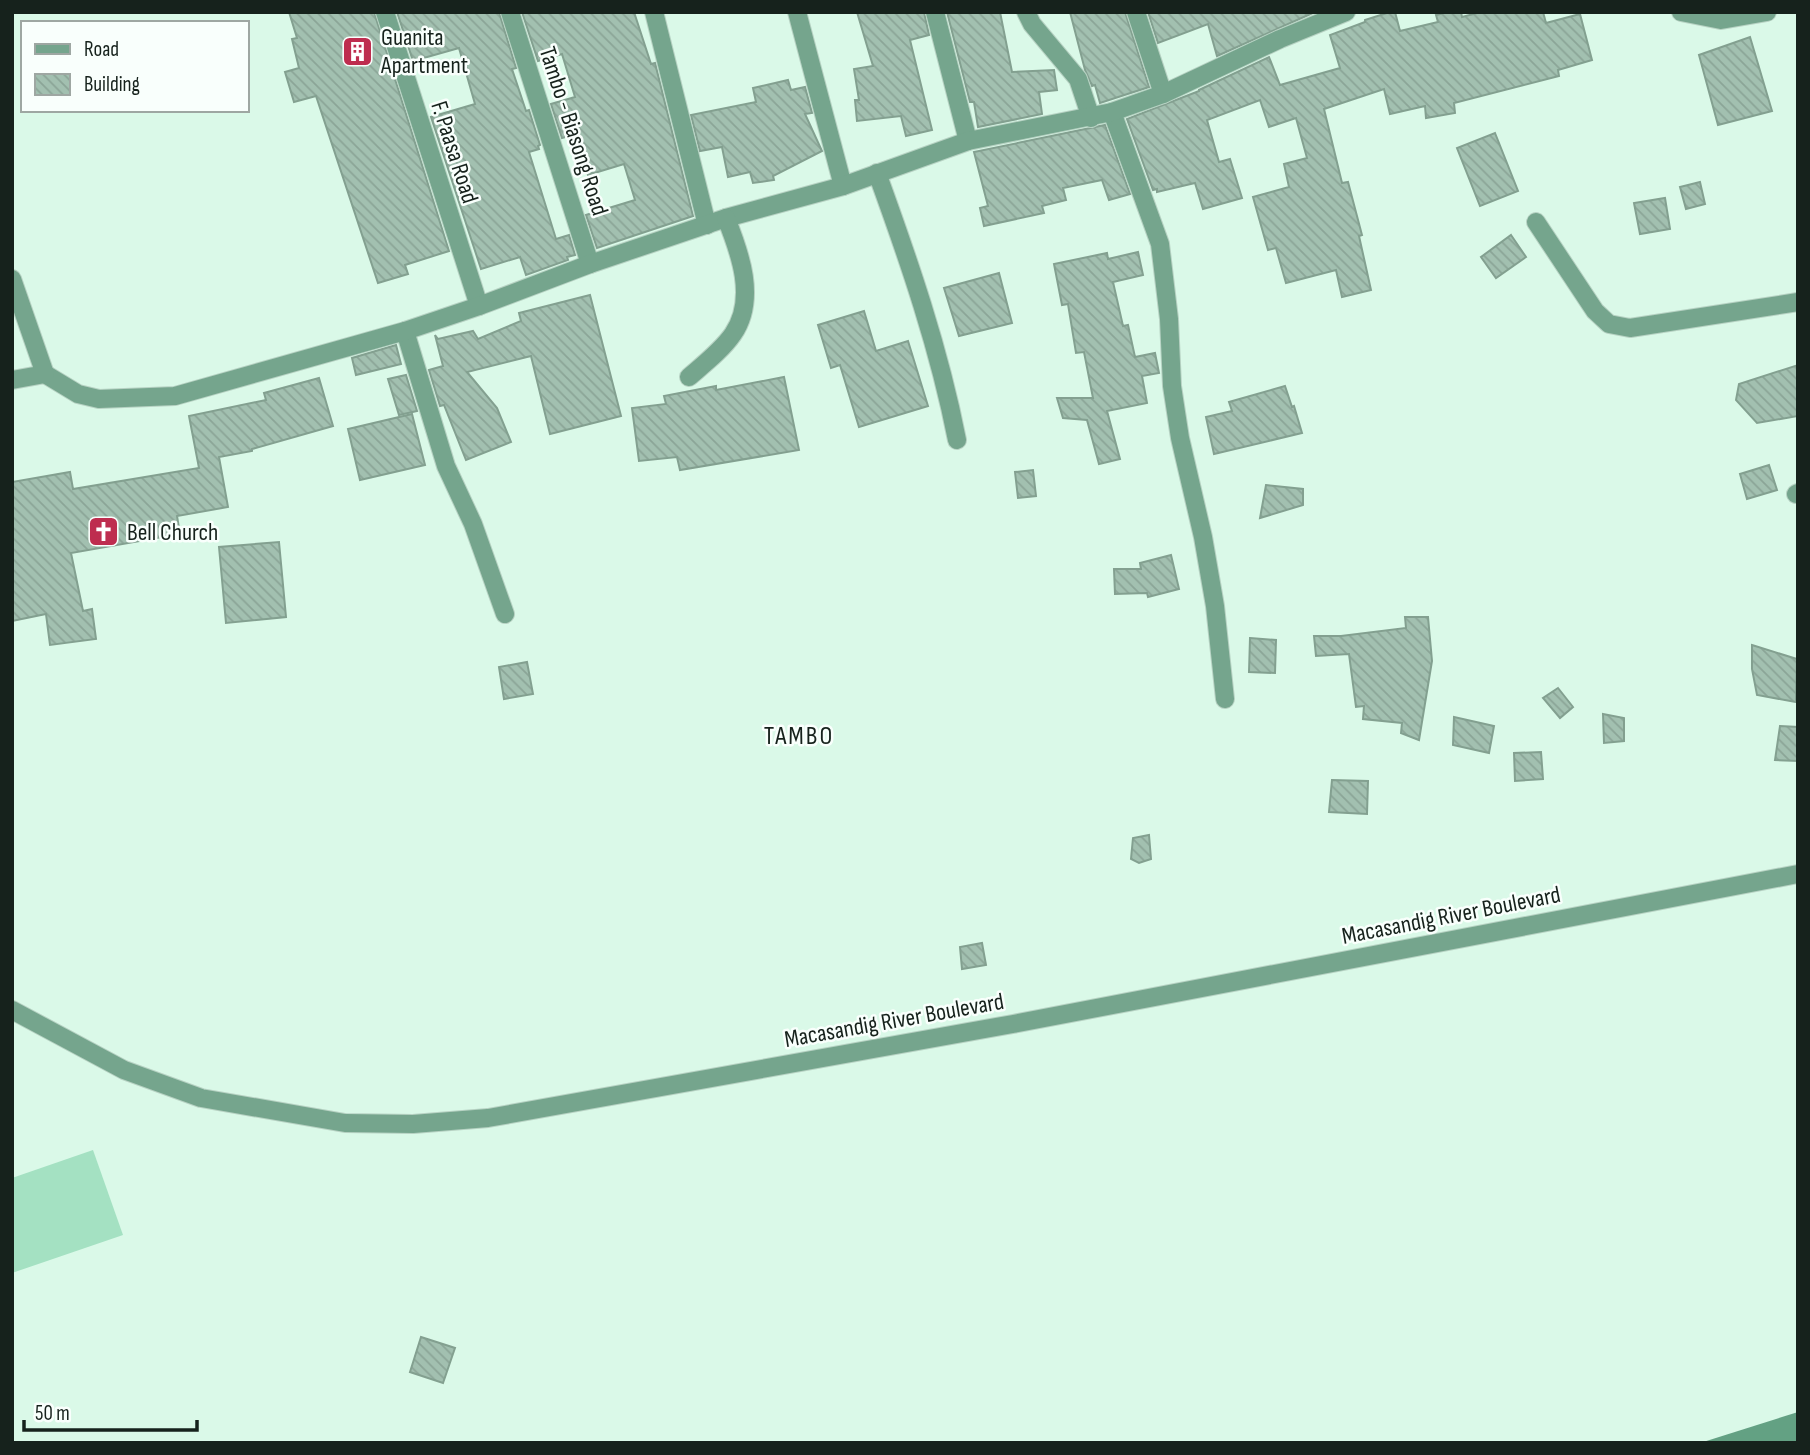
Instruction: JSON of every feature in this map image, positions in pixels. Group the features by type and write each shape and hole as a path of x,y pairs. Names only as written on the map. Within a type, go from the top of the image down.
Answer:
{"street":[{"name":"F. Paasa Road","path":"385,12 479,306"},
{"name":"Tambo - Biasong Road","path":"510,12 590,264"},
{"path":"654,12 707,225"},
{"path":"797,12 843,187"},
{"path":"935,12 968,141"},
{"path":"1026,12 1032,24 1078,79 1091,118"},
{"path":"1136,12 1163,94"},
{"path":"12,279 45,373 78,394 99,400 175,396 405,331 726,218 843,187 968,141 1112,112 1163,94 1280,39 1346,12"},
{"path":"1681,12 1721,20 1768,12"},
{"path":"1112,112 1160,244 1169,320 1172,386 1180,438 1203,537 1215,606 1225,698"},
{"path":"877,173 920,292 939,358 957,440"},
{"path":"689,377 734,334 742,313 744,274 741,254 726,218"},
{"path":"1536,222 1595,311 1609,324 1630,328 1798,302"},
{"path":"405,331 446,466 473,524 505,614"},
{"path":"12,380 45,373"},
{"name":"Macasandig River Boulevard","path":"12,1010 124,1070 201,1098 345,1123 438,1122 512,1114 985,1029 1798,874"}],"shaded area":[{"path":"93,1150 123,1235 12,1273 12,1178"},
{"path":"1798,1412 1798,1443 1700,1443"}],"building":[{"path":"289,12 374,12 449,251 405,265 408,274 378,283 316,96 294,102 285,72 299,68 292,39 297,38"},
{"path":"397,12 499,12 516,68 512,69 540,145 539,149 529,152 556,239 569,235 575,255 567,257 568,260 526,275 520,257 481,269 431,117 475,104 459,48 413,61"},
{"path":"522,12 634,12 651,64 655,63 693,216 597,248 586,215 635,200 624,164 588,175 576,134 562,138 551,104 575,97 562,54 538,61"},
{"path":"857,12 924,12 929,35 910,40 932,130 906,136 901,116 857,121 855,100 859,100 854,69 873,66"},
{"path":"947,12 1000,12 1012,72 1054,70 1057,90 1039,92 1042,114 978,127 974,102 970,102"},
{"path":"1070,12 1125,12 1149,87 1100,103 1095,85 1092,86 1085,70"},
{"path":"1148,12 1315,12 1217,56 1208,24 1158,43"},
{"path":"1395,12 1400,31 1438,22 1436,15 1448,12 1461,12 1462,17 1481,12 1543,12 1546,23 1580,14 1592,60 1558,70 1559,76 1454,103 1455,113 1426,118 1425,106 1390,114 1384,89 1324,109 1342,183 1348,182 1362,235 1359,236 1371,290 1342,297 1336,270 1286,283 1276,248 1268,250 1253,197 1289,187 1284,164 1307,158 1296,118 1269,127 1260,100 1207,120 1219,162 1230,159 1242,198 1203,209 1195,183 1157,192 1157,189 1153,190 1127,119 1199,91 1269,57 1280,85 1340,68 1330,35"},
{"path":"1750,37 1772,111 1718,125 1699,55"},
{"path":"788,80 791,90 805,87 812,113 805,114 822,151 773,176 774,180 753,183 750,172 728,177 722,147 700,151 691,115 756,102 753,88"},
{"path":"1105,125 1130,194 1109,200 1102,180 1063,188 1066,200 1042,206 1044,213 984,226 980,208 988,206 974,152"},
{"path":"1495,133 1518,191 1480,206 1457,148"},
{"path":"1700,182 1705,204 1686,209 1680,187"},
{"path":"1665,198 1670,229 1640,234 1634,203"},
{"path":"1511,235 1526,257 1496,278 1481,257"},
{"path":"1138,252 1143,275 1113,282 1123,326 1128,325 1135,357 1155,353 1159,373 1142,376 1147,403 1107,411 1120,459 1099,464 1087,420 1063,418 1057,398 1093,398 1084,352 1076,353 1068,304 1062,305 1054,264 1107,253 1108,259"},
{"path":"999,273 1012,323 959,336 944,288"},
{"path":"590,295 621,416 550,434 531,356 467,372 497,408 511,442 466,460 444,405 440,406 429,370 443,366 435,335 438,339 473,331 478,339 521,321 519,313"},
{"path":"864,311 876,351 908,341 928,406 859,427 840,365 831,368 818,325"},
{"path":"396,345 401,364 356,375 352,358"},
{"path":"1798,365 1798,416 1757,423 1736,400 1739,384"},
{"path":"406,375 417,411 399,415 388,379"},
{"path":"784,377 799,450 680,470 677,457 639,461 632,408 666,404 664,396 716,386 716,390"},
{"path":"319,378 333,426 252,451 219,457 228,507 177,516 180,534 71,553 83,611 92,609 96,639 50,645 46,614 12,621 12,482 70,472 73,489 199,468 189,416 266,400 264,393"},
{"path":"1285,386 1302,433 1214,454 1206,417 1232,411 1229,402"},
{"path":"412,414 425,465 360,480 348,429"},
{"path":"1769,465 1777,490 1747,499 1740,474"},
{"path":"1033,470 1036,496 1018,498 1015,472"},
{"path":"1266,485 1303,489 1303,505 1260,518"},
{"path":"279,542 286,617 226,623 219,547"},
{"path":"1171,555 1179,589 1148,597 1147,593 1115,594 1114,569 1141,569 1140,563"},
{"path":"1405,617 1428,617 1432,661 1419,740 1401,733 1402,723 1363,719 1364,706 1356,707 1349,654 1316,656 1314,636 1341,636 1406,628"},
{"path":"1250,638 1276,640 1275,673 1249,672"},
{"path":"1752,645 1797,659 1796,702 1757,695 1752,669"},
{"path":"527,662 533,694 504,699 499,667"},
{"path":"1558,688 1573,707 1560,718 1543,698"},
{"path":"1603,714 1624,718 1624,741 1604,743"},
{"path":"1454,717 1494,726 1489,753 1453,745"},
{"path":"1780,726 1798,727 1798,761 1775,760"},
{"path":"1541,752 1543,779 1515,781 1514,753"},
{"path":"1332,780 1368,781 1367,814 1329,812"},
{"path":"1149,835 1151,859 1139,863 1131,859 1133,838"},
{"path":"982,943 986,965 962,969 960,947"},
{"path":"421,1337 455,1348 443,1383 410,1372"}],"place":[{"name":"Guanita Apartment","path":"358,51"},
{"name":"Bell Church","path":"104,532"}],"district":[{"name":"TAMBO","path":"799,735"}]}
